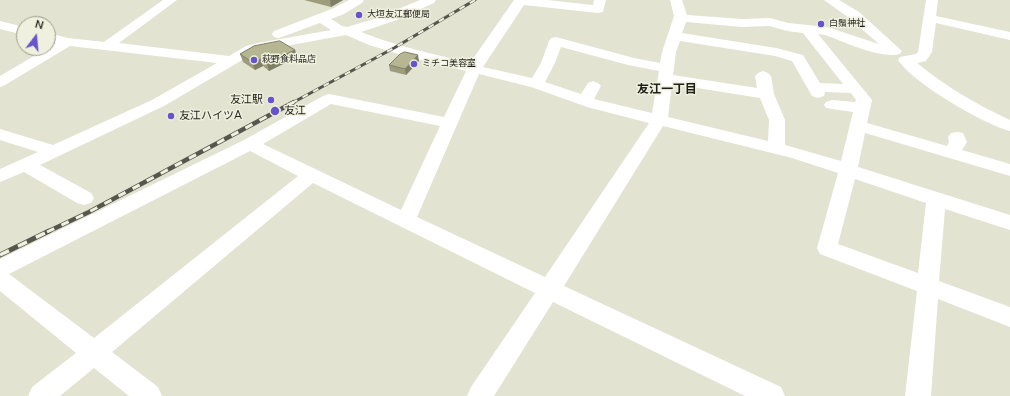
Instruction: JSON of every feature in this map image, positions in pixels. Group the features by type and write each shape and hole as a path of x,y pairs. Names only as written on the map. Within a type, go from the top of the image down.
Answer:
{"street":[{"path":"268,44 274,36 339,11 358,0"},
{"path":"0,176 177,94 230,60 251,49 268,44 348,31 377,22 430,0"},
{"path":"404,219 410,212 474,69 514,1 598,9 600,0"},
{"path":"480,396 659,120 669,52 680,18 676,0"},
{"path":"830,0 854,15 930,81 966,105 1010,126"},
{"path":"680,18 742,23 770,22 787,27 827,31 882,50 900,55 921,58 924,52 932,0"},
{"path":"107,46 162,2"},
{"path":"321,18 338,29 348,31 374,42 410,53 536,84 620,112 796,153 1010,223"},
{"path":"929,18 1010,36"},
{"path":"0,25 16,29"},
{"path":"807,29 864,100 848,170 827,248 1010,317"},
{"path":"674,36 776,52 798,58 816,90 855,89"},
{"path":"56,39 68,42 230,60"},
{"path":"536,84 548,63 556,41 633,62 666,73 766,94"},
{"path":"0,82 68,42"},
{"path":"763,76 766,94 777,120 776,148"},
{"path":"585,101 592,86"},
{"path":"0,269 82,226 141,199 250,144 329,99 450,123"},
{"path":"832,105 862,108"},
{"path":"858,126 954,145 1010,170"},
{"path":"0,134 43,147 52,152"},
{"path":"250,144 772,396"},
{"path":"24,164 84,198"},
{"path":"41,396 311,174"},
{"path":"918,396 936,199"},
{"path":"0,279 149,396"}],"building":[{"path":"280,41 295,50 267,63 260,59 252,62 240,54 254,46"},
{"path":"405,52 418,55 405,69 389,65 400,54"}],"railway":[{"path":"292,103 394,48 475,0"},
{"path":"47,232 89,212 294,102"},
{"path":"0,255 49,231"}],"place":[{"name":"大垣友江郵便局","path":"359,15"},
{"name":"白鬚神社","path":"821,24"},
{"name":"萩野食料品店","path":"254,60"},
{"name":"ミチコ美容室","path":"414,64"},
{"name":"友江駅","path":"271,100"},
{"name":"友江","path":"275,111"},
{"name":"友江ハイツA","path":"171,116"}],"district":[{"name":"友江一丁目","path":"667,90"}]}
